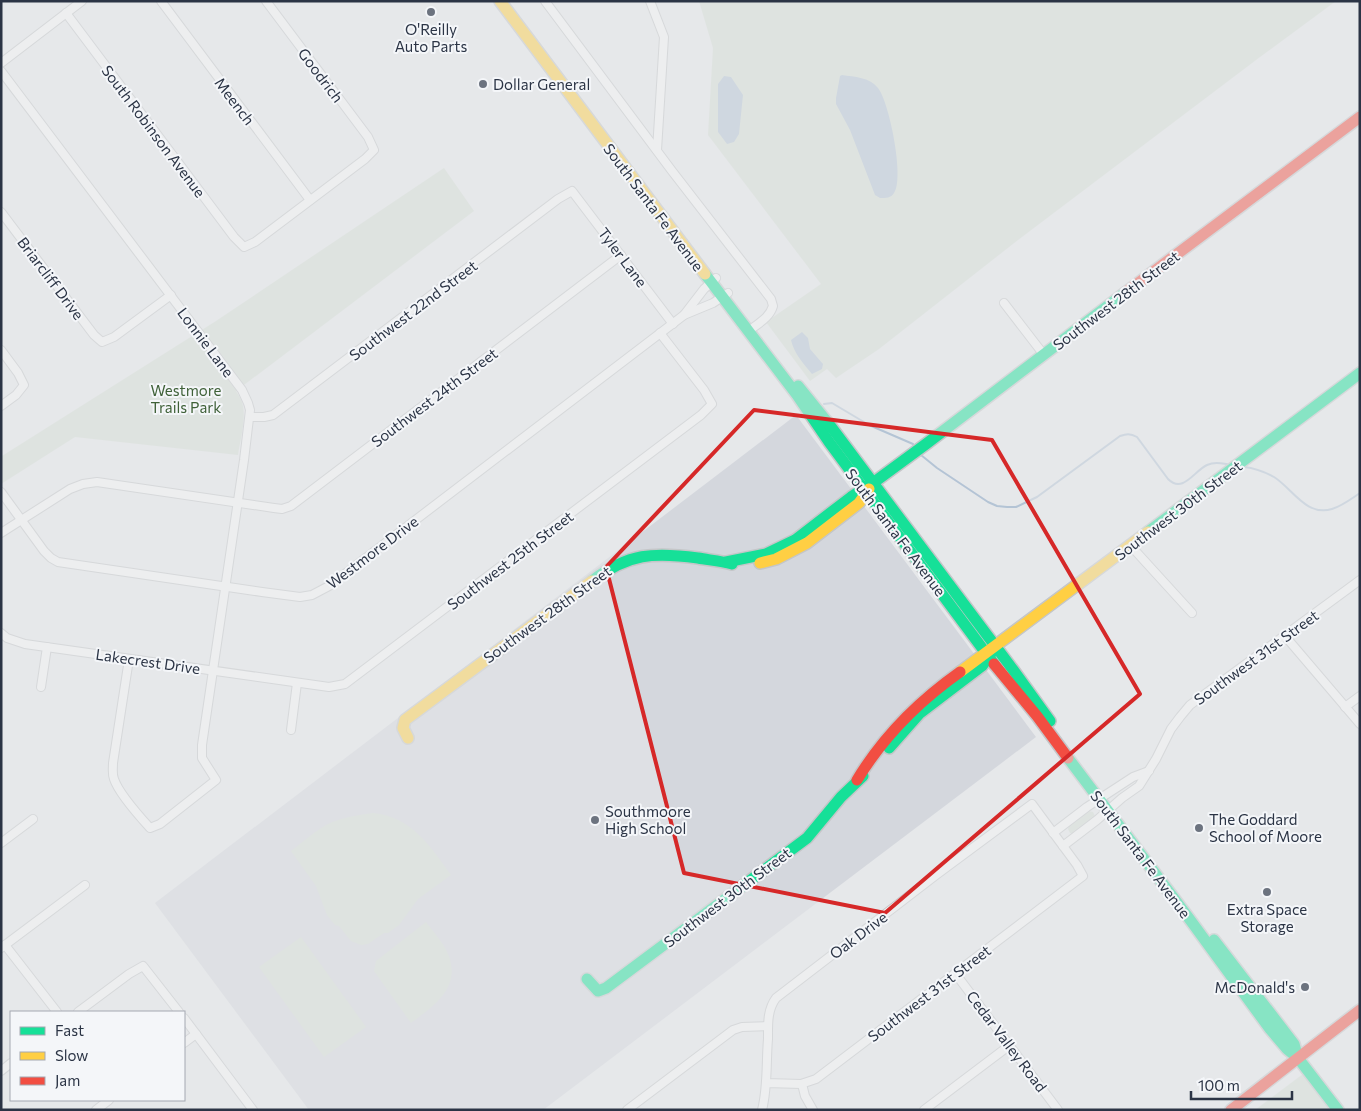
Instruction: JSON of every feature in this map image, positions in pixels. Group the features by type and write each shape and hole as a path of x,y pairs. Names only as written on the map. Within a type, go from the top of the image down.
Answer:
{"street":[{"path":"1,62 82,1"},
{"name":"Meench","path":"160,1 310,200"},
{"name":"Goodrich","path":"266,1 368,137 374,150 366,159 310,200"},
{"name":"South Santa Fe Avenue","path":"500,1 714,280"},
{"name":"South Santa Fe Avenue","path":"509,1 725,295 823,435 868,488"},
{"path":"545,1 771,300 773,306 771,312 754,327"},
{"path":"650,1 664,37 657,150"},
{"name":"South Robinson Avenue","path":"66,14 234,237 244,247 255,242 310,200"},
{"name":"Lonnie Lane","path":"1,71 242,390 248,403 250,416 201,753 204,762 216,780 160,824 150,828 120,791 113,776 113,763 129,659"},
{"name":"Southwest 28th Street","path":"408,738 403,728 405,720 588,583 617,564 643,555 666,554 726,562 740,566 767,561 789,553 807,543 859,503 868,488 1360,117"},
{"name":"Tyler Lane","path":"572,191 673,324"},
{"name":"Southwest 22nd Street","path":"250,416 264,417 274,415 558,199 572,191"},
{"name":"Briarcliff Drive","path":"1,212 94,335 102,342 114,337 171,295"},
{"name":"Southwest 24th Street","path":"1,533 70,489 90,482 282,509 291,506 621,255"},
{"name":"Westmore Drive","path":"1,492 44,551 58,562 300,597 312,595 318,593 673,324 684,315 704,289 714,280"},
{"name":"South Santa Fe Avenue","path":"725,295 754,327 868,488 991,652 1019,695 1103,797 1247,981 1294,1044 1298,1058 1338,1110"},
{"name":"Westmore Drive","path":"684,315 713,303 725,295"},
{"path":"1004,303 1044,355"},
{"name":"Southwest 25th Street","path":"297,683 335,687 346,684 701,415 712,404 704,390 660,333"},
{"path":"1,350 18,373 24,385 16,395 1,406"},
{"name":"Southwest 30th Street","path":"587,979 598,991 606,988 806,838 857,780 869,772 919,714 982,666 991,652 1021,627 1360,373"},
{"path":"1130,545 1192,613"},
{"name":"Southwest 31st Street","path":"766,1083 802,1084 820,1076 1083,876 1063,846 1139,786 1165,743 1171,729 1190,705 1360,580"},
{"name":"Lakecrest Drive","path":"1,633 14,641 47,647 297,683"},
{"path":"1285,636 1360,724"},
{"path":"41,687 47,647"},
{"path":"291,730 297,683"},
{"path":"1346,707 1360,696"},
{"path":"1063,846 1053,833 1103,797 1134,777 1149,771"},
{"name":"Oak Drive","path":"762,1110 766,1083 769,1015 772,1003 782,992 1032,804 1053,833"},
{"path":"1,843 33,818"},
{"path":"56,1011 3,946 86,885"},
{"path":"79,1011 129,974 143,966 179,1011"},
{"name":"Cedar Valley Road","path":"955,973 1058,1110"},
{"path":"1231,1110 1360,1010"},
{"path":"185,1019 248,1108"},
{"path":"627,1110 733,1030 742,1027 768,1026"},
{"path":"185,1042 196,1034"},
{"path":"924,1110 1010,1045"},
{"path":"802,1084 805,1096 813,1110"},
{"path":"96,1110 108,1101"}],"highlighted area":[{"path":"754,410 992,440 1140,694 885,913 684,873 606,567"}],"shaded area":[{"name":"Southmoore High School","path":"796,415 1036,737 543,1110 309,1110 155,903"}],"green space":[{"path":"699,1 1336,1 1018,240 879,349 836,378 827,369 810,381 766,322 821,284 708,135 713,48"},
{"name":"Westmore Trails Park","path":"444,168 474,211 236,391 242,402 244,412 238,455 75,437 1,484 2,456 216,321"},
{"path":"1088,811 1093,812 1094,820 1075,834 1070,833 1069,826"},
{"path":"373,813 399,820 409,827 427,844 451,875 418,899 399,925 368,944 361,945 351,941 327,915 316,886 291,851 330,823"},
{"path":"426,922 441,941 448,954 451,976 449,986 437,1002 411,1023 374,971 376,961"},
{"path":"301,937 366,1027 324,1057 259,967"},
{"path":"1303,1074 1331,1110 1255,1110"}],"water":[{"path":"724,76 731,77 743,95 739,134 734,142 727,144 718,132 718,84"},
{"path":"840,76 862,78 874,84 878,88 887,108 897,157 898,173 897,185 893,195 890,197 880,198 875,195 850,130 836,104"},
{"path":"802,332 808,338 810,349 823,364 822,369 812,374 792,345 791,340"}],"waterway":[{"path":"824,404 832,403 869,425 913,444"},
{"path":"921,455 988,502 997,506 1007,507 1016,507 1037,497 1120,436 1124,435 1130,434 1137,437 1173,483 1184,483 1210,464 1227,464"},
{"path":"1244,467 1259,470 1274,477 1300,500 1314,509 1332,509 1360,493"}],"traffic: fast":[{"path":"705,274 797,395 829,442 994,664"},
{"path":"726,562 766,554 795,540 851,497 926,444 1125,293"},
{"path":"1148,532 1360,373"},
{"path":"798,386 832,428 1050,721"},
{"path":"592,581 605,572 630,560 655,555 682,556 732,564"},
{"path":"889,748 919,714 982,666 992,652"},
{"path":"1068,758 1270,1029 1287,1049 1298,1058 1338,1110"},
{"path":"587,979 598,991 606,988 807,838 841,797 863,776"},
{"path":"1214,940 1294,1044 1298,1058"}],"traffic: slow":[{"path":"500,1 705,274"},
{"path":"760,563 776,559 807,543 859,503 869,489"},
{"path":"960,672 1148,532"},
{"path":"408,738 403,728 405,720 592,581"}],"traffic: jam":[{"path":"1125,293 1360,117"},
{"path":"994,664 1037,716 1068,758"},
{"path":"857,780 878,749 903,721 930,695 960,672"},
{"path":"1231,1110 1360,1010"}],"place":[{"name":"O'Reilly Auto Parts","path":"431,12"},
{"name":"Dollar General","path":"483,84"},
{"name":"Southmoore High School","path":"595,820"},
{"name":"The Goddard School of Moore","path":"1199,828"},
{"name":"Extra Space Storage","path":"1267,892"},
{"name":"McDonald's","path":"1305,987"}]}
